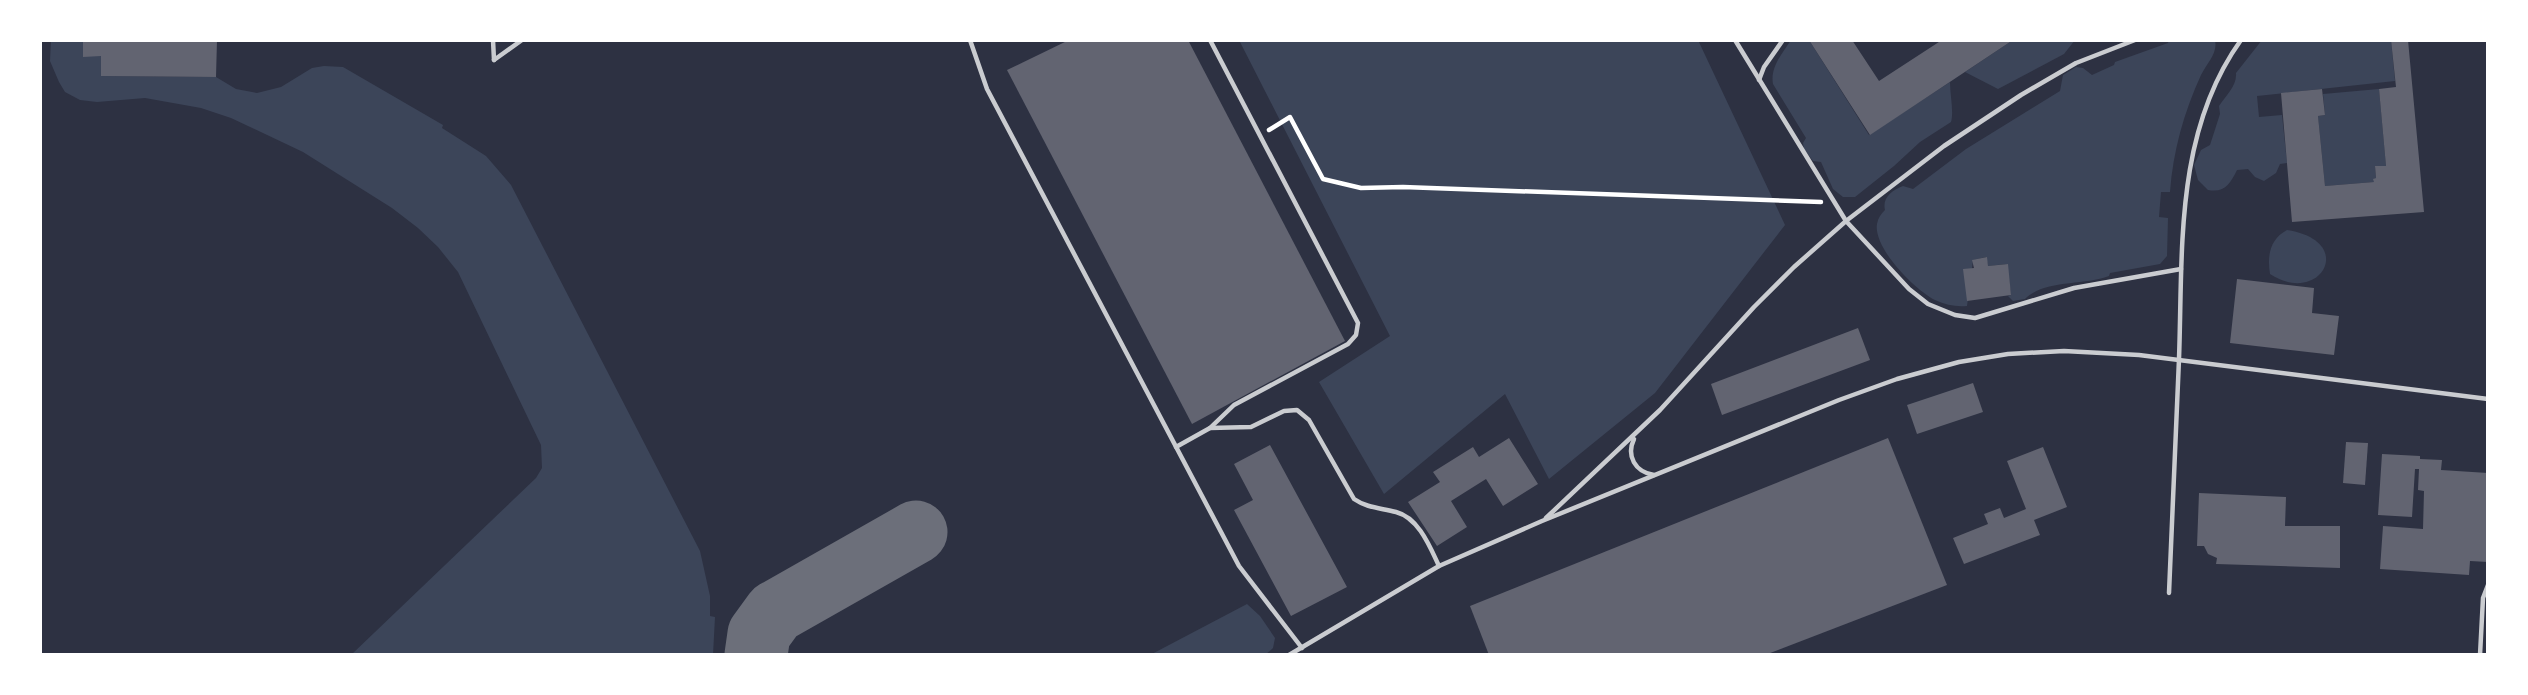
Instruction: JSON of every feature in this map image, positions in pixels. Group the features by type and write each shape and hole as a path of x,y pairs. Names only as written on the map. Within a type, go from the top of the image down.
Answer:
{"lane":[{"path":"493,40 494,60 522,40"},
{"path":"970,40 987,89 1239,566 1302,648"},
{"path":"1176,447 1210,428 1234,405 1348,344 1358,329 1357,316 1210,40"},
{"path":"1734,40 1846,221 1921,299 1936,308 1964,318 1982,317 2090,285 2181,269"},
{"path":"1738,47 1741,40"},
{"path":"1759,81 1764,67 1783,40"},
{"path":"1542,521 1637,433 1754,307 1811,250 1846,221 1944,146 2012,100 2076,63 2135,40"},
{"path":"2168,593 2181,269 2188,180 2197,130 2220,75 2241,40"},
{"path":"1289,655 1439,566 1839,400 1897,379 1959,362 2008,354 2064,351 2127,354 2488,399"},
{"path":"1210,428 1251,427 1290,410 1304,414 1354,499 1363,505 1400,513 1408,519 1425,537 1439,566"},
{"path":"1637,433 1630,448 1631,458 1639,470 1655,475"},
{"path":"2480,655 2483,598 2488,585"},
{"path":"2481,627 2488,626"}],"path":[{"path":"1261,135 1290,117 1323,179 1361,188 1404,187 1832,202"}],"shaded area":[{"path":"51,40 83,40 83,56 101,56 102,76 216,77 236,89 257,93 281,87 312,68 343,67 443,125 442,128 486,156 511,185 700,551 710,596 710,616 715,617 713,655 351,655 536,478 542,468 541,445 458,272 438,247 392,208 303,152 231,118 201,108 145,98 97,102 80,100 65,92 50,61"},
{"path":"1239,40 1698,40 1785,225 1655,393 1549,479 1505,394 1384,494 1319,382 1390,336"},
{"path":"1791,40 1809,40 1869,135 1950,82 1951,122 1920,142 1855,197 1843,197 1833,189 1821,162 1813,161 1804,149 1806,138 1773,84 1775,66"},
{"path":"2013,40 2075,40 2064,54 1998,89 1965,72"},
{"path":"2169,40 2215,40 2216,45 2189,103 2177,147 2170,192 2161,192 2159,217 2168,218 2167,256 2160,264 2110,273 2109,276 2099,279 2043,288 2025,299 2013,301 2008,296 2011,295 2007,264 1988,266 1986,257 1973,260 1967,306 1963,306 1951,305 1927,295 1907,278 1888,256 1878,234 1877,224 1885,210 1886,198 1892,192 1903,186 1913,189 1966,149 2060,91 2063,75 2076,67 2083,68 2092,75 2114,65 2115,62 2168,43"},
{"path":"2262,40 2391,40 2395,81 2257,96 2259,117 2282,115 2287,163 2280,164 2276,173 2264,181 2255,177 2248,169 2237,170 2223,189 2208,190 2198,180 2194,165 2201,150 2210,145 2220,114 2219,106 2233,86 2236,73"},
{"path":"2379,89 2386,166 2375,167 2374,182 2325,186 2318,116 2325,115 2323,94"},
{"path":"2287,230 2309,236 2321,246 2326,257 2324,268 2316,277 2304,283 2288,282 2270,274 2271,248 2277,238"},
{"path":"1247,604 1260,616 1275,638 1273,648 1265,655 1150,655"}],"building":[{"path":"83,40 217,40 216,77 101,76 101,56 83,57"},
{"path":"1069,40 1188,40 1345,341 1192,424 1007,70"},
{"path":"1809,40 1852,40 1879,81 1942,40 2013,40 1870,135"},
{"path":"2391,40 2408,40 2424,212 2292,222 2281,93 2322,89 2325,115 2318,116 2325,186 2374,182 2375,166 2386,166 2379,89 2396,87"},
{"path":"1987,257 1988,266 2008,264 2011,295 1967,301 1963,269 1974,268 1972,260"},
{"path":"2237,279 2314,288 2312,313 2339,316 2334,355 2230,343"},
{"path":"1858,328 1870,360 1722,415 1711,384"},
{"path":"1973,383 1983,412 1917,434 1907,405"},
{"path":"1509,438 1538,484 1503,506 1486,479 1451,501 1467,527 1437,546 1408,502 1440,482 1433,472 1473,447 1479,457"},
{"path":"1888,438 1947,585 1765,655 1489,655 1470,606"},
{"path":"2346,442 2368,443 2365,485 2343,483"},
{"path":"1270,445 1347,587 1291,616 1234,510 1253,500 1234,464"},
{"path":"2043,447 2067,507 2034,520 2040,535 1964,564 1953,538 1988,524 1984,514 2000,508 2004,518 2026,509 2007,461"},
{"path":"2382,454 2442,460 2441,470 2488,473 2488,562 2470,561 2469,575 2380,569 2383,526 2423,529 2424,491 2418,490 2419,469 2415,469 2412,517 2378,515"},
{"path":"2199,493 2286,497 2285,526 2340,526 2340,568 2216,564 2217,558 2208,554 2204,546 2197,546"}],"taxiway":[{"path":"756,655 759,634 775,612 916,532"}]}
